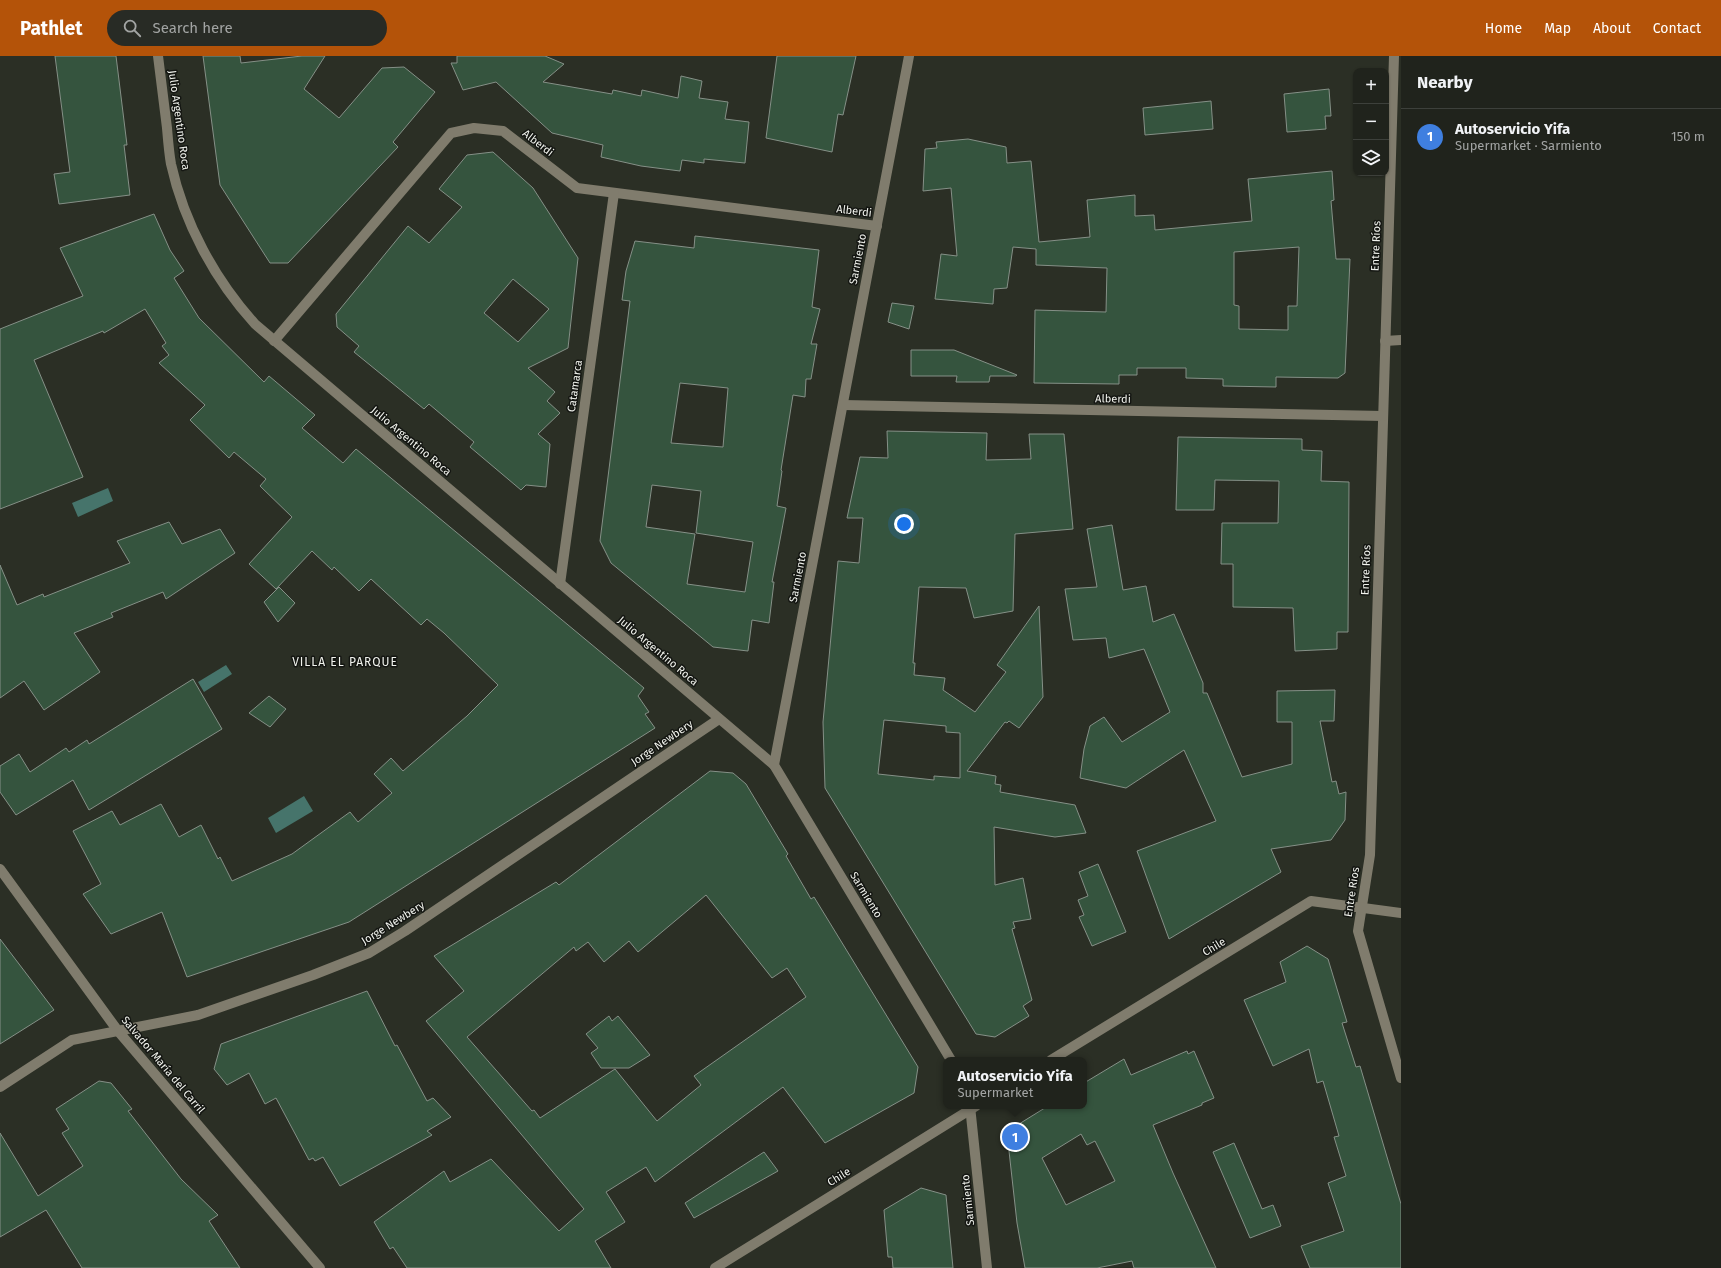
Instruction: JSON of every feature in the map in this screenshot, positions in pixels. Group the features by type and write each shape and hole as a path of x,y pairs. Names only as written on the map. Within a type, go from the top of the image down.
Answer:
{"street":[{"name":"Julio Argentino Roca","path":"158,56 171,163 182,203 203,249 229,292 254,324 774,765"},
{"name":"Sarmiento","path":"909,56 774,765 949,1057"},
{"name":"Entre Ríos","path":"1394,56 1370,855 1358,931 1401,1078"},
{"name":"Alberdi","path":"274,341 451,133 474,128 503,131 577,188 877,226"},
{"path":"1390,160 1401,159"},
{"name":"Catamarca","path":"560,584 614,193"},
{"path":"1385,341 1401,340"},
{"name":"Alberdi","path":"843,405 1383,416"},
{"name":"Jorge Newbery","path":"0,1087 72,1040 198,1015 313,975 369,953 405,931 720,719"},
{"name":"Salvador María del Carril","path":"0,869 118,1031 320,1268"},
{"name":"Chile","path":"1056,1057 1311,901 1401,913"},
{"name":"Chile","path":"715,1268 969,1109"},
{"name":"Sarmiento","path":"972,1109 987,1268"}],"water":[{"path":"108,488 113,501 78,517 72,503"},
{"path":"226,665 232,674 204,692 198,682"},
{"path":"304,796 313,811 276,833 268,818"}],"building":[{"path":"55,56 116,56 127,145 124,145 130,195 59,204 54,174 70,172"},
{"path":"203,56 240,56 241,63 302,56 325,56 304,89 339,118 382,68 404,67 435,92 393,142 398,147 288,263 270,263 220,185"},
{"path":"457,56 545,56 564,64 543,82 612,94 613,90 641,96 642,90 678,98 681,76 702,81 699,98 728,102 725,119 749,122 745,163 704,159 704,163 682,160 680,171 641,166 601,157 603,145 552,133 496,82 463,90 451,63 457,63"},
{"path":"777,56 856,56 843,115 838,114 832,152 766,138"},
{"path":"1329,89 1331,116 1325,116 1326,129 1287,132 1284,94"},
{"path":"1211,101 1213,129 1145,135 1143,108"},
{"path":"968,139 1006,147 1007,163 1031,161 1039,242 1090,237 1087,200 1135,195 1135,216 1154,215 1155,230 1252,221 1248,179 1332,171 1334,200 1331,201 1336,259 1350,259 1345,373 1338,378 1276,377 1276,387 1223,386 1223,379 1186,378 1186,368 1137,368 1137,375 1119,375 1119,384 1034,383 1035,310 1106,312 1107,268 1036,265 1036,249 1013,247 1007,288 994,289 993,304 935,299 941,254 957,256 951,188 923,191 925,149 937,148 936,142","holes":["1299,247 1297,306 1288,306 1288,330 1239,329 1239,306 1234,305 1234,252"]},
{"path":"493,152 533,188 578,258 568,348 528,368 555,392 547,401 560,413 538,434 550,444 546,487 526,485 521,490 470,447 474,442 429,404 424,409 354,352 359,346 337,327 336,314 408,226 429,243 462,207 439,189 467,155","holes":["513,279 549,309 518,342 484,313"]},
{"path":"154,214 170,250 184,271 174,278 199,318 264,382 269,376 315,415 302,428 343,463 356,449 644,688 638,696 649,712 645,714 655,728 349,922 187,977 162,912 111,934 83,894 101,884 73,831 112,811 120,825 161,804 179,837 201,825 218,859 220,857 232,881 292,854 350,812 358,822 392,793 374,774 391,758 403,771 467,716 498,685 444,633 427,619 421,625 371,579 359,591 334,567 332,570 312,551 276,589 249,564 292,517 260,486 266,479 234,452 229,458 190,420 205,405 159,363 169,355 162,346 166,343 145,309 104,333 103,331 34,360 83,477 0,509 0,329 83,296 60,248"},
{"path":"695,236 819,250 812,307 820,309 811,344 817,344 811,379 806,379 805,397 793,395 777,506 786,508 772,582 774,582 769,623 752,620 748,651 713,647 611,563 600,541 630,301 622,300 626,271 635,241 694,248","holes":["680,383 728,388 723,447 671,443","652,485 701,491 696,533 753,542 745,592 687,584 695,534 646,527"]},
{"path":"892,303 914,306 909,329 888,322"},
{"path":"911,350 954,350 1017,375 990,376 989,382 956,382 957,376 911,376"},
{"path":"887,431 987,433 986,460 1031,459 1029,434 1064,434 1073,529 1015,534 1013,611 974,618 966,588 919,587 913,663 915,663 914,675 945,678 943,690 975,712 1006,672 997,665 1039,606 1043,697 1019,728 1009,721 1007,723 1005,722 967,771 996,776 995,784 1001,785 1000,792 1075,805 1086,833 1055,837 994,827 995,885 1023,878 1031,919 1013,922 1015,928 1012,929 1032,1000 1023,1006 1029,1016 995,1037 976,1034 825,788 823,722 838,561 859,563 863,518 847,518 860,457 888,458","holes":["884,720 946,726 946,732 960,733 960,778 934,776 934,780 878,774"]},
{"path":"1178,437 1302,439 1302,450 1322,451 1321,481 1349,482 1348,632 1337,632 1337,649 1295,651 1293,608 1233,607 1233,564 1221,564 1222,523 1278,523 1279,481 1215,480 1214,510 1176,510"},
{"path":"169,522 182,544 220,529 235,553 166,599 163,592 111,613 113,617 74,633 100,672 44,710 24,681 0,698 0,565 17,605 43,594 44,597 130,563 117,541"},
{"path":"1112,525 1123,590 1146,586 1153,622 1174,614 1203,683 1203,693 1207,693 1242,777 1292,764 1292,722 1277,722 1277,691 1335,690 1334,721 1320,721 1332,782 1336,781 1339,794 1346,792 1345,820 1331,840 1271,849 1281,872 1169,939 1137,851 1216,821 1184,750 1126,788 1080,778 1084,749 1090,726 1104,717 1122,742 1170,712 1144,649 1109,658 1106,638 1073,640 1065,589 1097,587 1087,529"},
{"path":"279,587 295,603 278,622 264,602"},
{"path":"193,679 222,729 89,810 73,780 16,815 0,792 0,766 19,754 30,772 66,748 69,752 87,740 89,744"},
{"path":"269,696 286,709 270,727 249,713"},
{"path":"710,771 733,773 746,784 788,854 786,856 811,899 814,897 918,1067 914,1093 825,1143 783,1087 655,1182 646,1167 606,1192 625,1222 595,1241 611,1268 407,1268 393,1247 390,1249 374,1222 444,1171 450,1182 491,1159 559,1231 584,1209 426,1021 464,991 434,956 556,882 559,885","holes":["706,895 772,978 787,968 806,997 694,1076 701,1085 657,1121 615,1069 540,1118 534,1110 532,1111 467,1037 574,947 576,951 588,942 604,962 629,941 638,952"]},
{"path":"1098,864 1126,932 1092,946 1079,917 1084,915 1078,900 1088,896 1079,872"},
{"path":"0,939 54,1010 0,1044"},
{"path":"1307,946 1328,959 1347,1022 1342,1023 1356,1067 1360,1066 1401,1204 1401,1268 1310,1268 1301,1246 1344,1231 1328,1183 1346,1176 1334,1137 1339,1136 1323,1081 1317,1083 1309,1049 1273,1066 1244,1000 1286,982 1280,962"},
{"path":"367,991 395,1046 397,1045 427,1101 433,1098 451,1117 427,1131 432,1135 340,1186 323,1157 315,1161 313,1158 309,1160 276,1098 265,1104 249,1073 227,1085 214,1069 221,1044"},
{"path":"609,1016 612,1021 618,1016 650,1055 629,1068 601,1068 591,1053 598,1048 586,1034"},
{"path":"1187,1051 1188,1054 1194,1051 1214,1098 1202,1103 1202,1105 1153,1125 1216,1268 1134,1268 1132,1261 1097,1268 1025,1268 1017,1223 1009,1151 1019,1124 1043,1109 1087,1109 1087,1081 1124,1059 1131,1075","holes":["1081,1134 1087,1145 1095,1141 1115,1181 1066,1205 1042,1158"]},
{"path":"99,1081 111,1083 132,1109 128,1111 181,1179 218,1215 209,1221 240,1268 82,1268 46,1210 0,1237 0,1133 38,1196 83,1166 62,1133 69,1129 56,1109"},
{"path":"1234,1143 1262,1209 1273,1205 1281,1226 1250,1238 1213,1152"},
{"path":"764,1152 778,1171 694,1218 685,1203"},
{"path":"921,1188 946,1195 953,1268 893,1268 892,1257 888,1257 884,1210"}],"place":[{"name":"Autoservicio Yifa","path":"1015,1137"}],"district":[{"name":"VILLA EL PARQUE","path":"345,662"}]}
